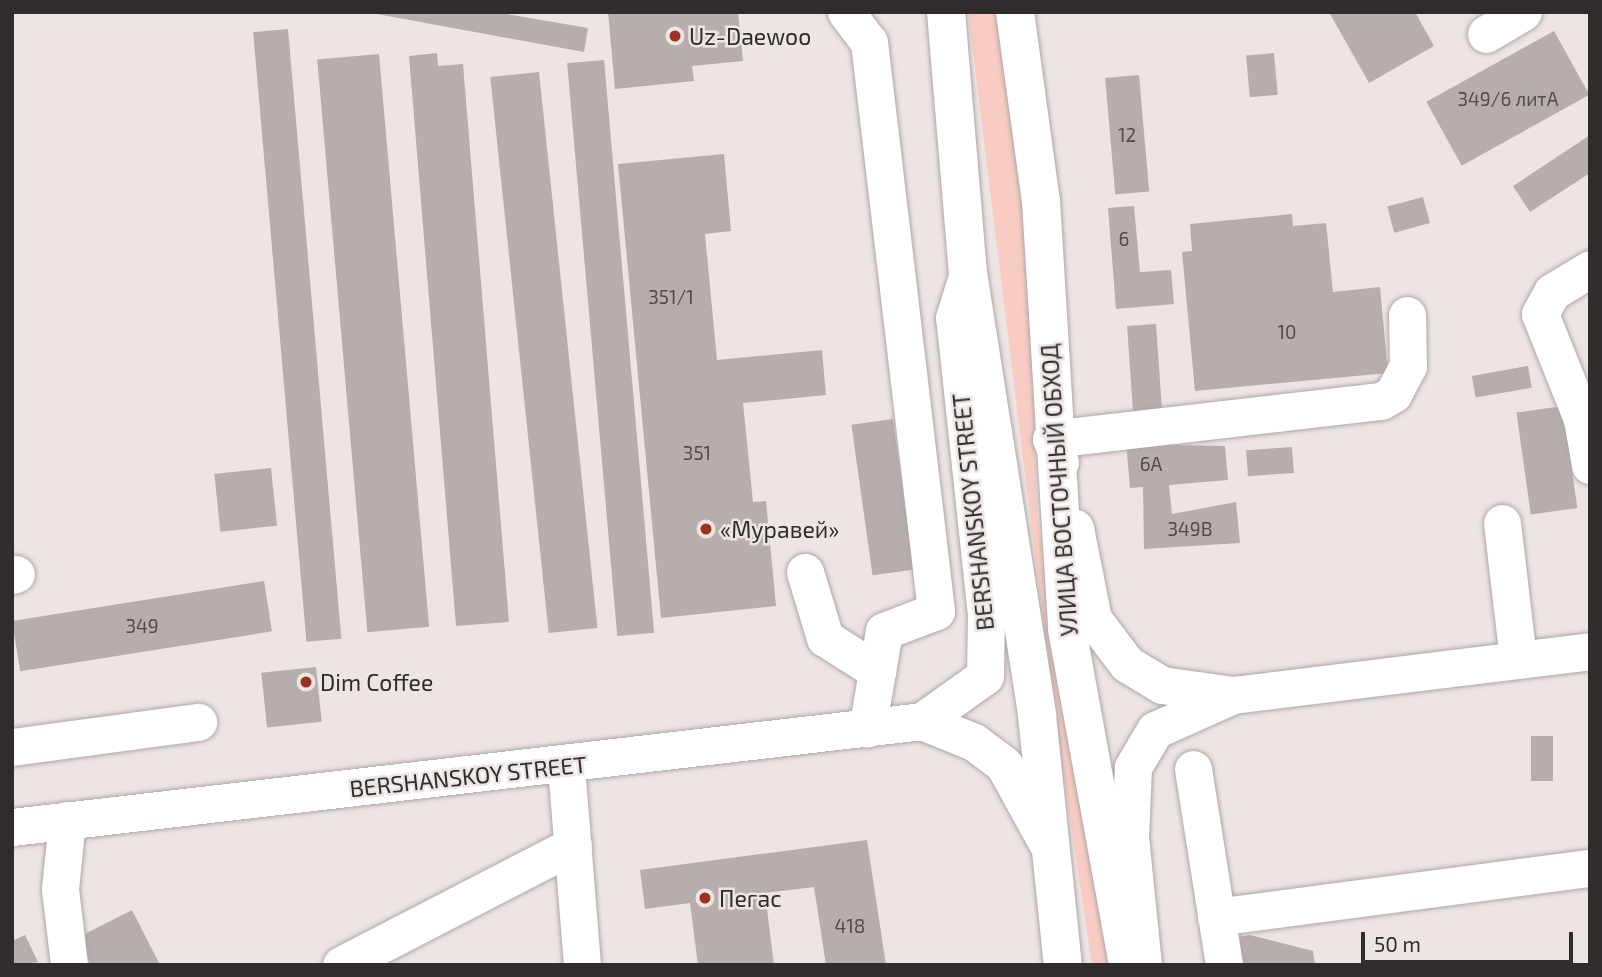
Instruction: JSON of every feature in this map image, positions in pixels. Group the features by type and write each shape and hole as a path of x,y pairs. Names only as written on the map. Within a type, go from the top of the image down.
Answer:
{"highway":[{"name":"УЛИЦА ВОСТОЧНЫЙ ОБХОД","path":"946,12 968,273 1037,715 1063,965"},
{"name":"УЛИЦА ВОСТОЧНЫЙ ОБХОД","path":"1015,12 1041,201 1051,439 1067,629 1128,965"}],"street":[{"path":"846,12 869,41 936,611 884,631 867,729"},
{"path":"1486,34 1523,12"},
{"path":"1590,269 1552,292 1540,314 1582,419 1590,465"},
{"name":"BERSHANSKOY STREET","path":"12,827 566,766 922,721 985,676 986,615 954,318 968,273"},
{"path":"1407,315 1408,366 1393,394 1381,401 1051,439 1072,492 1077,552 1093,619 1127,664 1162,685 1233,695 1590,651"},
{"path":"1502,523 1518,659"},
{"path":"806,572 825,638 877,671"},
{"path":"1143,965 1129,836 1133,767 1155,730 1233,695"},
{"path":"922,721 974,742 1004,765 1049,847"},
{"path":"12,747 198,722"},
{"path":"566,766 582,965"},
{"path":"1193,769 1224,965"},
{"path":"67,820 60,889 69,965"},
{"path":"341,965 573,845"},
{"path":"1216,917 1590,867"}],"shaded area":[{"path":"968,12 998,12 1028,231 1037,514 1109,965 1092,965 1055,716"}],"building":[{"path":"366,12 495,12 588,28 584,52"},
{"name":"Uz-Daewoo","path":"608,12 738,12 743,61 692,66 694,81 615,89"},
{"path":"1329,12 1415,12 1434,46 1369,83"},
{"path":"288,29 341,639 306,642 253,32"},
{"path":"1554,31 1589,95 1462,166 1426,102"},
{"path":"437,53 438,66 463,64 509,622 456,626 409,56"},
{"path":"1274,53 1278,95 1250,97 1246,55"},
{"path":"379,54 429,627 367,632 317,59"},
{"path":"604,60 654,633 617,636 567,63"},
{"path":"539,72 597,628 549,633 490,77"},
{"path":"1139,75 1149,192 1115,195 1105,78"},
{"path":"1590,135 1590,173 1530,212 1513,186"},
{"path":"724,154 731,231 705,234 717,360 822,350 826,395 743,403 753,502 766,501 776,606 661,618 618,164"},
{"path":"1423,197 1430,223 1394,233 1387,207"},
{"path":"1134,206 1140,272 1171,270 1174,304 1116,309 1108,208"},
{"path":"1292,214 1293,226 1326,223 1333,292 1380,287 1388,373 1195,391 1182,252 1192,251 1190,224"},
{"path":"1156,324 1162,411 1133,413 1127,326"},
{"path":"1528,366 1532,388 1476,398 1472,376"},
{"path":"1563,406 1577,508 1531,515 1516,413"},
{"path":"893,419 914,570 873,575 851,425"},
{"path":"1172,439 1172,445 1225,446 1228,480 1169,485 1172,514 1236,502 1240,543 1144,549 1143,487 1130,488 1126,442"},
{"path":"1292,447 1294,473 1248,476 1246,450"},
{"path":"271,468 277,526 220,532 214,474"},
{"path":"264,581 272,631 20,671 12,621"},
{"path":"316,667 322,722 267,727 261,673"},
{"path":"1531,736 1553,736 1553,781 1531,781"},
{"name":"Пегас","path":"867,840 886,965 826,965 814,887 765,893 774,965 698,965 690,903 645,909 640,870"},
{"path":"132,910 160,965 91,965 77,938"},
{"path":"25,935 38,962 12,965 12,941"},
{"path":"1250,935 1313,951 1315,965 1236,965 1232,938"}],"place":[{"name":"Uz-Daewoo","path":"675,36"},
{"name":"«Муравей»","path":"706,529"},
{"name":"Dim Coffee","path":"306,682"},
{"name":"Пегас","path":"705,898"}]}
